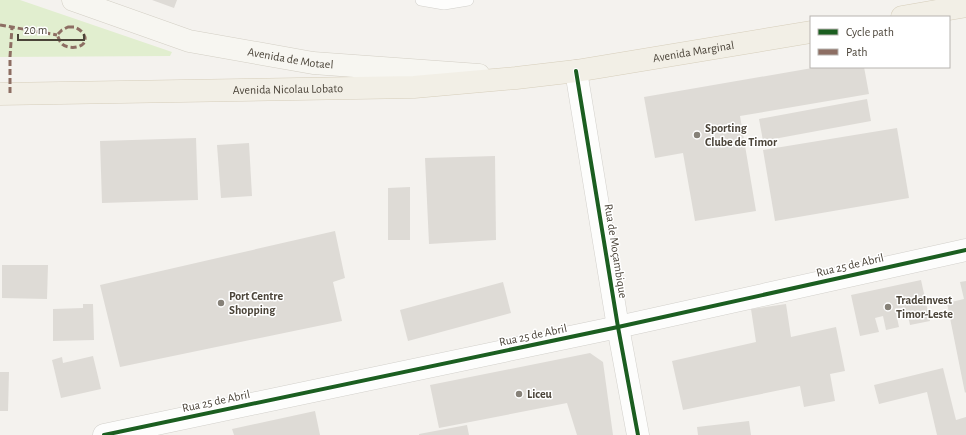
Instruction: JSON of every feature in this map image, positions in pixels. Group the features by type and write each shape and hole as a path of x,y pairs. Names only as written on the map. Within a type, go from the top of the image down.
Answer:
{"main road":[{"name":"Avenida de Motael","path":"74,0 189,41 313,63 516,78"},
{"path":"908,16 966,6"},
{"name":"Avenida Marginal","path":"576,71 810,32"},
{"name":"Avenida Nicolau Lobato","path":"0,94 414,88 576,71"}],"street":[{"name":"Rua de Moçambique","path":"576,71 618,327 638,435"},
{"name":"Rua 25 de Abril","path":"104,435 618,327 966,250"}],"lane":[{"path":"421,0 444,2 468,0"}],"green space":[{"path":"0,0 20,0 172,52 170,56 0,57"}],"building":[{"path":"152,0 177,0 174,8"},
{"name":"Sporting Clube de Timor","path":"812,68 864,68 869,94 740,116 756,211 695,221 683,153 655,158 644,97"},
{"path":"867,99 871,121 763,141 759,119"},
{"path":"897,128 909,198 775,221 763,150"},
{"path":"196,138 198,200 102,203 100,141"},
{"path":"249,143 252,196 221,198 217,145"},
{"path":"495,156 496,240 429,244 425,158"},
{"path":"410,187 410,240 388,240 388,188"},
{"name":"Port Centre Shopping","path":"335,231 345,278 333,282 342,321 120,367 100,285"},
{"path":"2,265 48,265 47,299 2,298"},
{"path":"921,280 930,321 910,325 907,311 896,313 899,327 886,330 883,316 875,318 879,332 860,336 851,295"},
{"path":"966,281 965,393 947,303 964,299 960,282"},
{"path":"503,282 511,313 408,341 400,310"},
{"path":"83,304 93,304 94,340 53,341 53,309 83,308"},
{"path":"786,304 791,337 836,327 845,371 830,374 835,401 804,407 800,386 683,410 672,361 756,342 751,309"},
{"name":"Liceu","path":"590,353 603,362 613,435 577,435 567,403 439,428 430,385"},
{"path":"93,356 101,389 61,398 52,360 62,357 63,363"},
{"path":"943,368 956,420 966,417 966,435 937,435 927,392 879,404 874,385"},
{"path":"0,372 9,372 8,411 0,411"},
{"path":"315,411 320,435 234,435 232,429"},
{"path":"749,421 751,435 698,435 697,427"},
{"path":"467,425 469,435 419,435 419,434"}],"marked path":[{"path":"0,25 57,35"},
{"path":"10,93 12,27"},
{"path":"68,27 74,27 82,31 85,36 85,41 81,46 72,47 61,43 57,35 68,27"}],"cycle path":[{"path":"576,71 618,327 638,435"},
{"path":"104,435 618,327 966,250"}],"place":[{"name":"Sporting Clube de Timor","path":"697,135"},
{"name":"Port Centre Shopping","path":"221,303"},
{"name":"TradeInvest Timor-Leste","path":"888,307"},
{"name":"Liceu","path":"519,394"}]}
